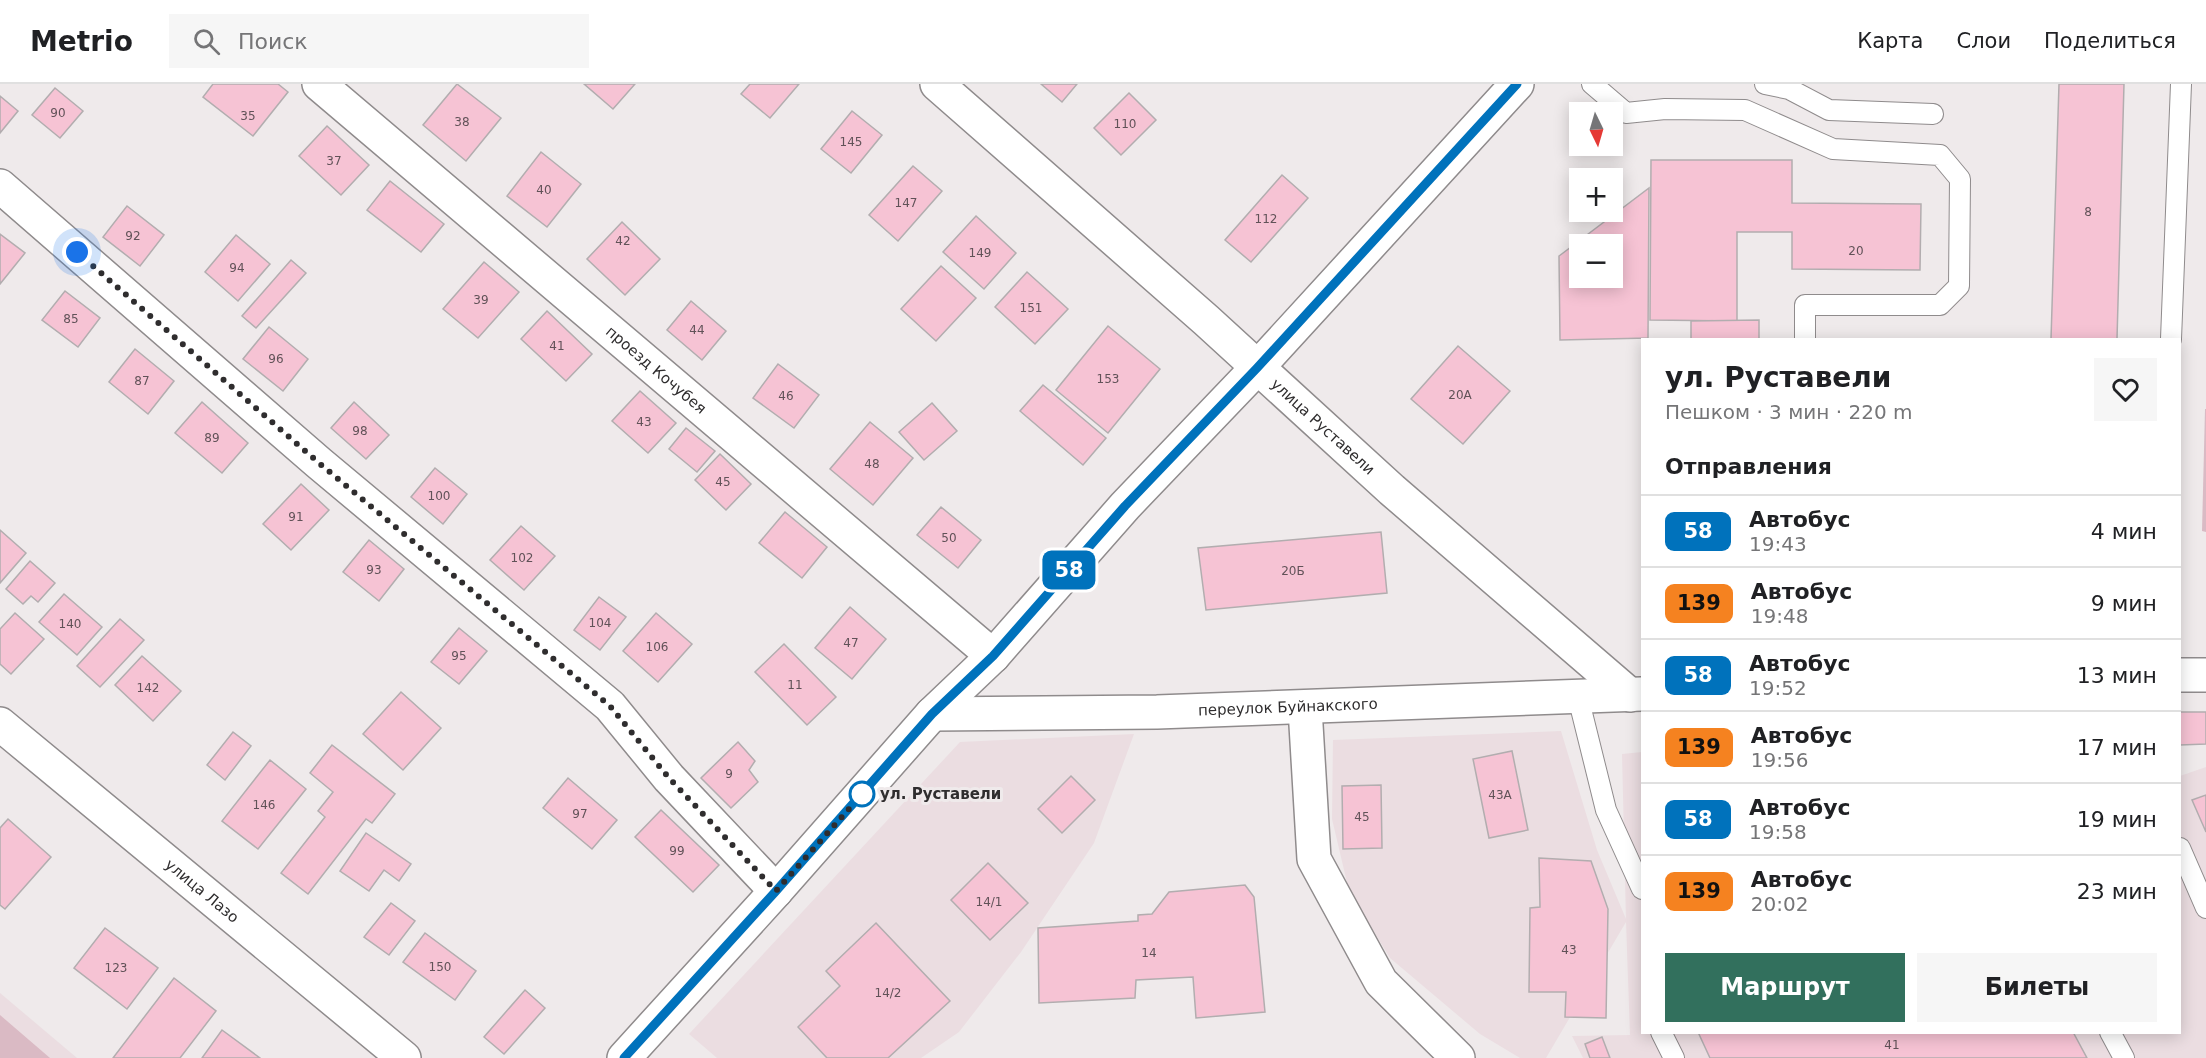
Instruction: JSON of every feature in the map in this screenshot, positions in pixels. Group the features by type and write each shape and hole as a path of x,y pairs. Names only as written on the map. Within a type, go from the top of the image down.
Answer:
{"street":[{"name":"проезд Кочубея","path":"319,84 993,656"},
{"name":"улица Руставели","path":"937,84 1392,490 1636,695"},
{"path":"624,1058 776,891 932,714 993,656 1131,500 1257,368 1517,84"},
{"path":"0,186 319,463 610,706 669,778 776,891"},
{"path":"2181,675 2206,675"},
{"name":"переулок Буйнакского","path":"932,714 1087,714 1636,695"},
{"path":"1305,708 1314,859 1382,981 1453,1057"},
{"name":"улица Лазо","path":"0,724 404,1058"}],"lane":[{"path":"1592,84 1626,113 1665,109 1745,110 1833,149 1940,155 1960,179 1959,286 1940,305 1805,305 1805,338"},
{"path":"1765,84 1789,89 1829,110 1933,114"},
{"path":"2171,338 2181,84"},
{"path":"1578,697 1606,810 1641,887"},
{"path":"2181,850 2206,908"},
{"path":"1663,1034 1674,1058"},
{"path":"2111,1034 2124,1058"}],"shaded area":[{"path":"2206,409 2206,532 2202,531"},
{"path":"1561,731 1597,850 1626,919 1622,754 1641,752 1641,1034 2181,1034 2181,776 2206,767 2206,1058 1583,1058 1572,1036 1630,1035 1626,922 1546,1058 1520,1058 1480,1034 1390,958 1349,891 1332,819 1333,740"},
{"path":"1134,734 1094,843 1021,952 959,1032 921,1058 717,1058 689,1034 960,742"},
{"path":"0,993 77,1058 0,1058"},
{"path":"0,1015 50,1058 0,1058"}],"building":[{"path":"213,84 278,84 288,92 253,136 203,97"},
{"path":"457,84 501,118 466,161 423,125"},
{"path":"584,84 635,84 613,109"},
{"path":"750,84 799,84 770,118 741,94"},
{"path":"1041,84 1077,84 1062,102"},
{"path":"2059,84 2124,84 2117,338 2051,338"},
{"path":"55,88 83,111 60,138 32,115"},
{"path":"1129,93 1156,120 1121,155 1094,128"},
{"path":"0,96 18,111 0,133"},
{"path":"852,111 882,135 851,173 821,149"},
{"path":"327,126 369,165 341,195 299,156"},
{"path":"541,152 581,184 547,227 507,196"},
{"path":"1651,160 1792,160 1792,203 1921,204 1920,270 1792,269 1792,232 1737,232 1737,321 1650,320"},
{"path":"913,166 942,191 898,241 869,215"},
{"path":"1282,175 1308,198 1251,262 1225,240"},
{"path":"390,181 444,224 421,252 367,210"},
{"path":"1649,188 1648,338 1560,340 1559,256 1569,248 1569,288 1623,288 1623,234 1588,234 1604,222 1623,222 1623,208"},
{"path":"127,206 164,235 140,266 103,237"},
{"path":"976,216 1016,253 984,289 943,252"},
{"path":"622,222 660,259 625,295 587,259"},
{"path":"0,234 25,253 0,284"},
{"path":"236,235 270,264 238,301 205,272"},
{"path":"291,260 306,273 256,328 242,316"},
{"path":"484,262 519,292 478,338 443,309"},
{"path":"941,266 976,298 936,341 901,309"},
{"path":"1027,272 1068,309 1035,344 995,307"},
{"path":"65,291 100,318 78,347 42,320"},
{"path":"691,301 726,331 702,360 667,330"},
{"path":"547,311 592,354 566,381 521,339"},
{"path":"1759,320 1759,338 1691,338 1691,321"},
{"path":"1108,326 1160,369 1108,433 1056,390"},
{"path":"269,327 308,359 283,391 243,359"},
{"path":"1458,346 1510,391 1463,444 1411,399"},
{"path":"135,349 174,381 148,414 109,382"},
{"path":"778,364 819,395 794,428 753,398"},
{"path":"1043,385 1106,438 1083,465 1020,411"},
{"path":"640,391 676,423 648,453 612,421"},
{"path":"202,402 248,443 222,473 175,433"},
{"path":"354,402 389,435 366,459 331,428"},
{"path":"932,403 957,431 924,460 899,432"},
{"path":"870,422 913,458 873,505 830,469"},
{"path":"686,428 715,451 697,472 669,449"},
{"path":"720,454 751,484 726,510 695,480"},
{"path":"435,468 467,494 443,524 411,497"},
{"path":"301,484 329,510 291,550 263,524"},
{"path":"941,507 981,540 958,568 917,535"},
{"path":"785,512 827,547 802,578 759,543"},
{"path":"521,526 555,556 524,590 490,560"},
{"path":"0,530 26,553 0,583"},
{"path":"1381,532 1387,593 1206,610 1198,548"},
{"path":"369,540 404,569 379,601 343,572"},
{"path":"30,561 55,583 38,602 31,596 23,604 6,589"},
{"path":"64,594 102,627 77,655 39,622"},
{"path":"599,597 626,617 600,650 574,630"},
{"path":"850,607 886,639 852,679 815,648"},
{"path":"15,613 44,639 11,674 0,664 0,629"},
{"path":"656,613 692,644 658,682 623,651"},
{"path":"120,619 144,640 100,687 77,666"},
{"path":"459,628 487,651 459,684 431,662"},
{"path":"784,644 836,697 807,725 755,672"},
{"path":"142,656 181,691 153,721 115,685"},
{"path":"401,692 441,728 403,770 363,734"},
{"path":"2181,712 2206,712 2206,744 2181,745"},
{"path":"233,732 251,746 225,780 207,765"},
{"path":"738,742 755,761 749,770 758,782 731,808 701,778"},
{"path":"332,745 395,794 372,823 366,819 308,894 281,873 325,817 318,811 333,792 310,773"},
{"path":"1512,751 1528,830 1489,838 1473,759"},
{"path":"270,760 306,789 258,849 222,821"},
{"path":"1071,776 1095,800 1062,833 1038,809"},
{"path":"568,778 617,820 592,849 543,808"},
{"path":"1381,785 1382,848 1343,849 1342,786"},
{"path":"2206,795 2206,832 2192,800"},
{"path":"661,810 719,865 693,892 635,837"},
{"path":"8,819 51,857 5,909 0,905 0,828"},
{"path":"366,833 411,864 399,881 384,870 369,891 340,871"},
{"path":"1539,858 1591,861 1608,909 1606,1018 1565,1017 1566,992 1529,992 1530,908 1540,907"},
{"path":"988,863 1028,903 990,940 951,900"},
{"path":"1245,885 1254,897 1265,1012 1196,1018 1193,977 1136,980 1135,998 1039,1003 1038,928 1138,921 1138,915 1152,914 1169,892"},
{"path":"391,903 415,921 389,955 364,937"},
{"path":"876,923 950,1001 888,1058 827,1058 798,1027 840,986 826,971"},
{"path":"105,928 158,968 127,1009 74,968"},
{"path":"425,933 476,971 455,1000 403,962"},
{"path":"174,978 216,1011 180,1058 113,1058"},
{"path":"525,990 545,1008 504,1054 484,1037"},
{"path":"222,1030 260,1058 202,1058"},
{"path":"1699,1034 2074,1034 2087,1058 1710,1058"},
{"path":"1602,1037 1610,1058 1590,1058 1585,1044"}],"bus line":[{"name":"58","path":"624,1058 776,891 932,714 993,656 1142,487 1257,368 1517,84"}],"place":[{"name":"ул. Руставели","path":"862,794"}],"route":[{"path":"77,252 319,463 610,706 669,778 776,891 864,792 862,794"}]}
